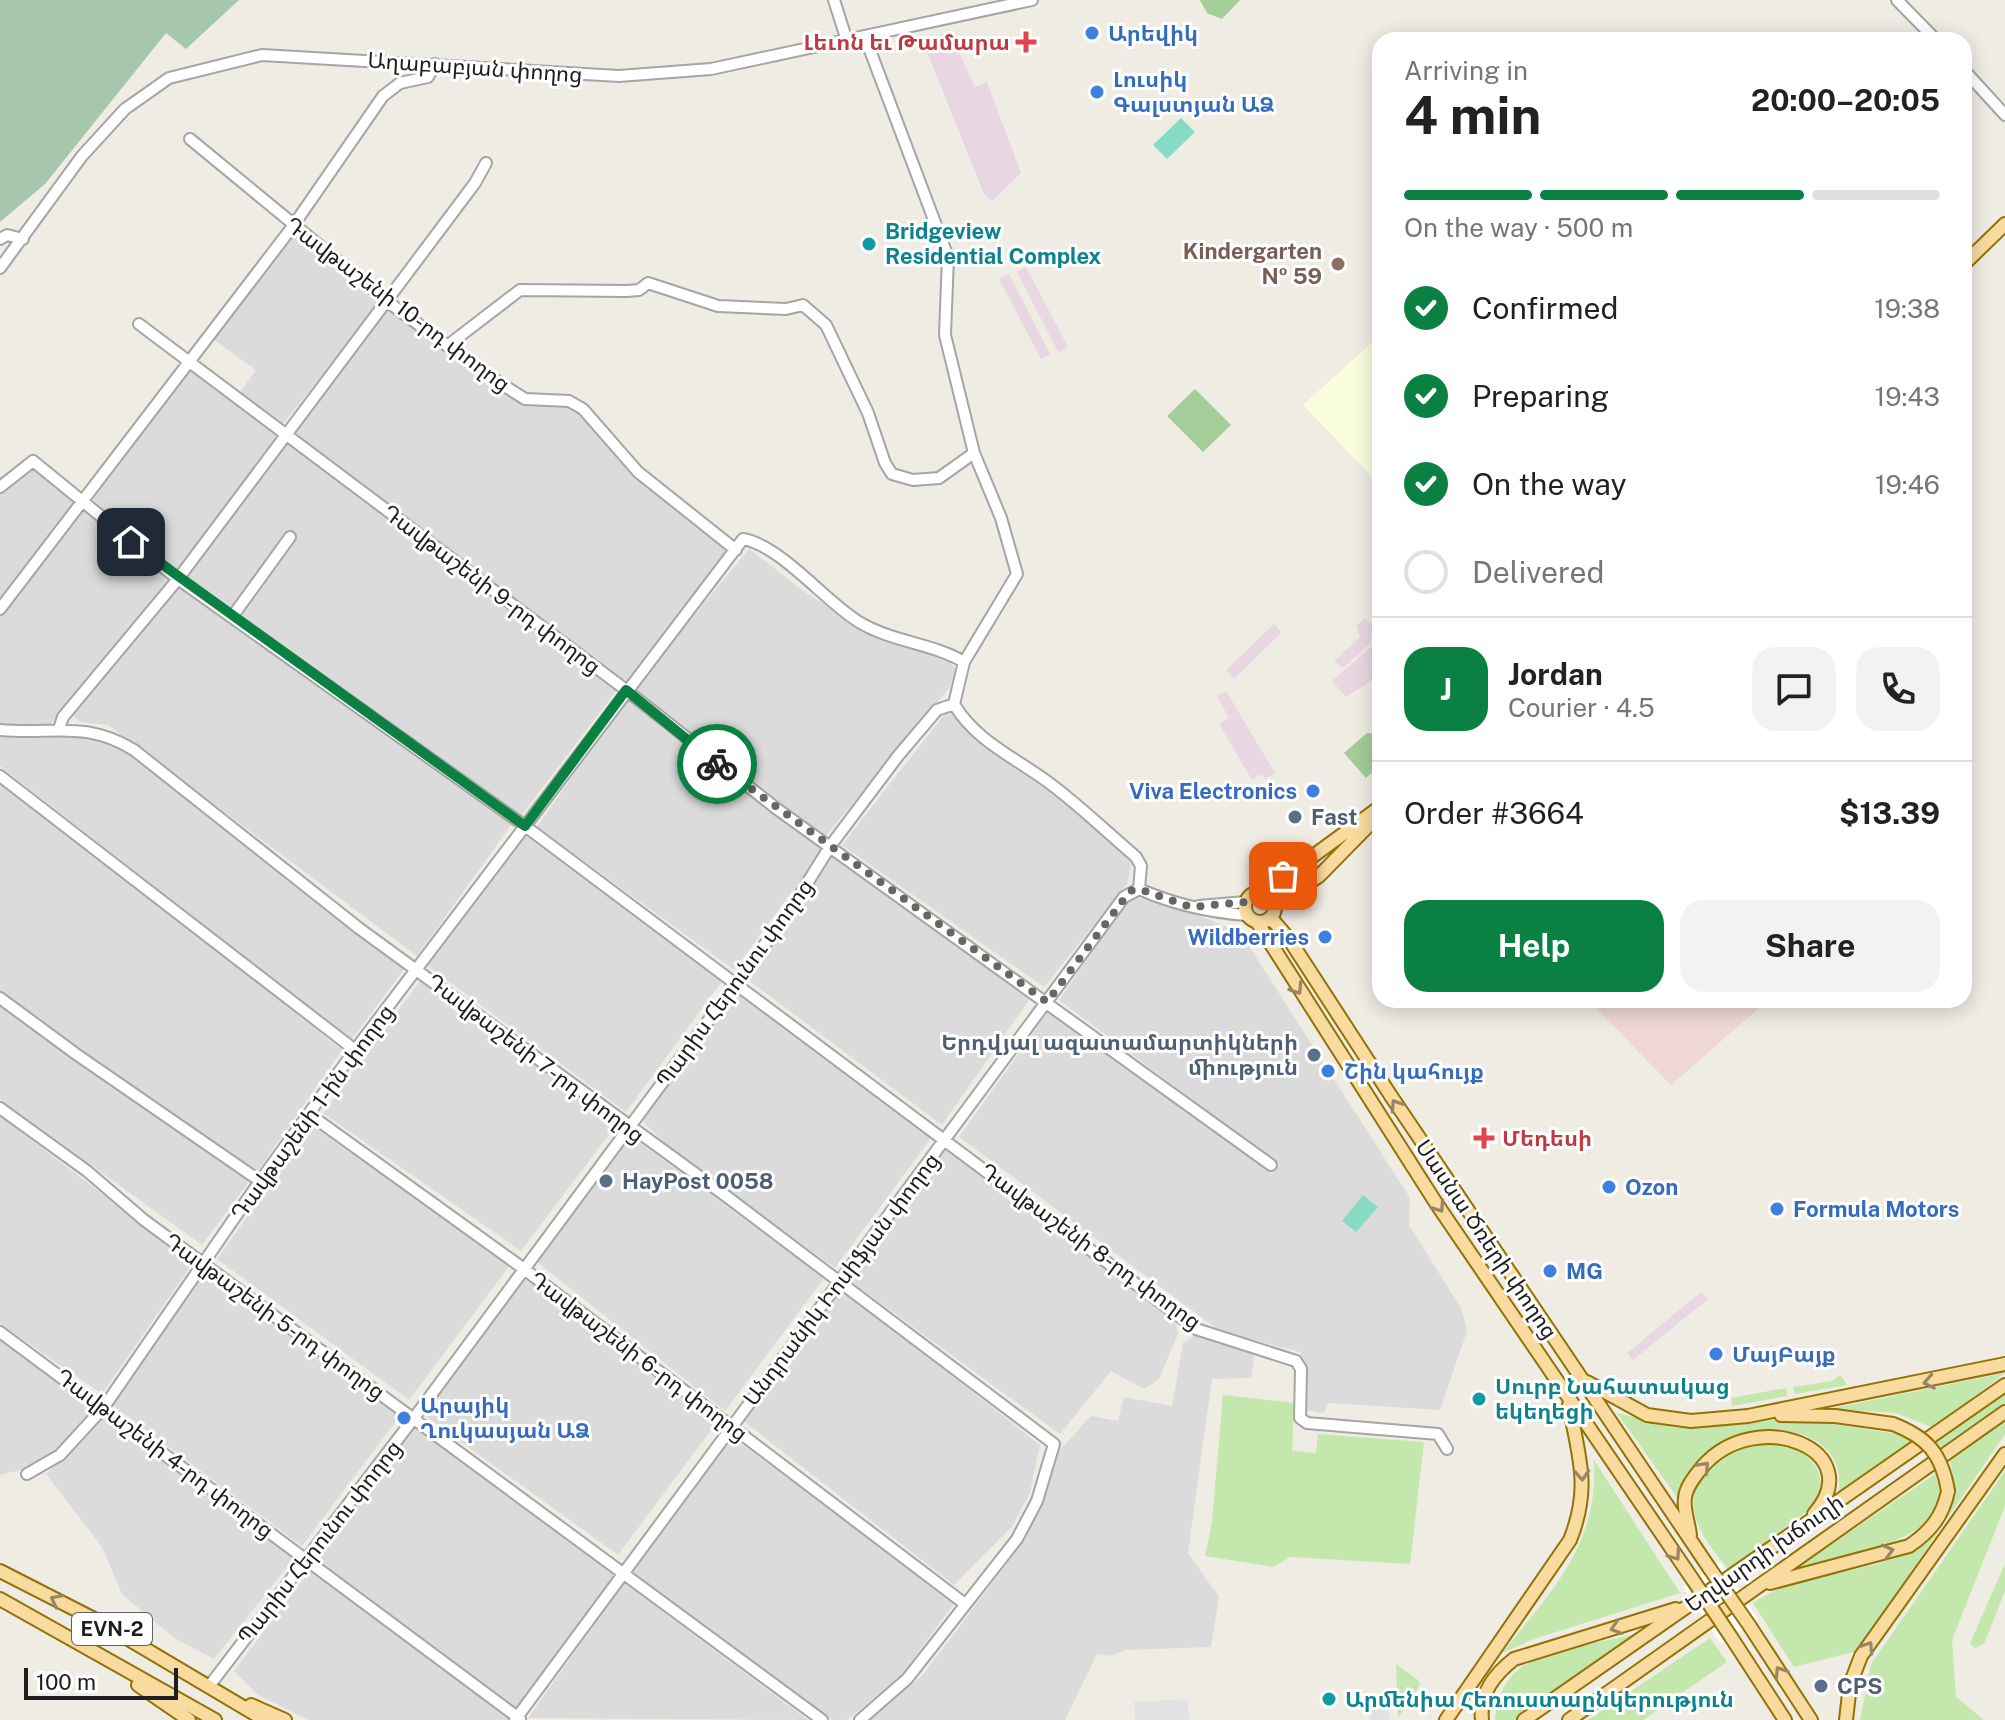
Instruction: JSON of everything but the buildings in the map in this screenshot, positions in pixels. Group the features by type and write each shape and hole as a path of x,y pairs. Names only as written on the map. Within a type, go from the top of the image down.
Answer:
{"main road":[{"path":"1972,256 2005,224"},
{"path":"1972,263 2005,232"},
{"path":"1372,813 1264,892 1250,895 1249,913 1273,911 1319,876 1372,822"},
{"name":"Սասնա Ծռերի փողոց","path":"1264,892 1289,939 1811,1720"},
{"name":"Սասնա Ծռերի փողոց","path":"1249,913 1436,1203 1785,1720"},
{"path":"1748,1416 2005,1364"},
{"path":"1581,1379 1630,1408 1655,1417 1691,1421 1748,1416 1835,1416 1893,1424 1923,1438 1932,1446 1944,1468 1948,1491 1934,1524 1909,1546 1759,1586"},
{"name":"Եղվարդի խճուղի","path":"1524,1720 2005,1385"},
{"path":"1446,1720 1554,1569 1577,1524 1584,1479 1567,1398"},
{"name":"Եղվարդի խճուղի","path":"1569,1720 2005,1412"},
{"path":"1691,1538 1684,1499 1692,1479 1729,1445 1756,1437 1782,1436 1801,1442 1826,1467 1824,1500 1806,1523"},
{"path":"1846,1720 1850,1685 1861,1656 2005,1454"},
{"name":"EVN-2","path":"0,1571 210,1685 265,1720"},
{"name":"EVN-2","path":"0,1599 215,1720"},
{"path":"1481,1718 1485,1694 1496,1673 1514,1659 1691,1604"},
{"path":"83,1647 186,1719"},
{"path":"222,1692 285,1720"}],"street":[{"path":"834,0 847,41"},
{"path":"1897,0 1928,32"},
{"name":"Աղաբաբյան փողոց","path":"0,268 82,156 114,121 169,78 262,55 619,76 711,69 1026,1"},
{"path":"865,37 948,257 945,335 974,453 1001,518 1017,574 964,662 954,704 978,735 1004,749 1052,785 1136,857 1141,866 1139,889 1191,907 1249,913"},
{"path":"0,609 293,226 383,96 400,83 428,77 435,64"},
{"path":"1972,79 2005,115"},
{"name":"Դավթաշենի 10-րդ փողոց","path":"190,139 293,226 447,346 525,399 569,401 583,409 638,472 736,550"},
{"path":"59,729 63,717 178,579 388,302 475,183 486,163"},
{"path":"0,239 7,235 23,239"},
{"path":"447,346 520,290 627,291 639,290 648,283 718,306 786,309 803,305 826,325 868,413 881,455 892,474 913,480 939,478 974,453"},
{"name":"Դավթաշենի 9-րդ փողոց","path":"139,324 284,436 342,475 626,690 743,784 1271,1165"},
{"name":"Դավթաշենի 8-րդ փողոց","path":"0,487 33,461 178,579 525,826 1196,1329 1296,1361 1301,1369 1300,1418 1307,1423 1438,1434 1447,1449"},
{"path":"232,617 290,537"},
{"path":"736,550 743,539 752,540 858,621 894,637 944,650 964,662"},
{"name":"Դավթաշենի 1-ին փողոց","path":"27,1474 60,1455 104,1407 355,1050 626,690 736,550"},
{"name":"Պարիս Հերունու փողոց","path":"210,1685 414,1418 791,909 831,845 937,710 954,704"},
{"name":"Դավթաշենի 7-րդ փողոց","path":"0,730 41,732 59,729 111,735 134,750 260,852 1054,1444 1037,1501 1017,1539 965,1604"},
{"path":"0,776 355,1050"},
{"name":"Անդրանիկ Իոսիֆյան փողոց","path":"518,1719 1124,897 1139,889"},
{"path":"0,998 260,1181"},
{"name":"Դավթաշենի 5-րդ փողոց","path":"0,1108 87,1171 144,1220 822,1720"},
{"name":"Դավթաշենի 6-րդ փողոց","path":"309,1114 524,1269 965,1604"},
{"name":"Դավթաշենի 4-րդ փողոց","path":"0,1332 518,1719"},
{"path":"860,1720 907,1679 965,1604"}],"shaded area":[{"path":"0,0 239,0 186,49 166,33 45,184 0,222"},
{"path":"949,31 975,87 987,82 1021,173 992,201 984,194 923,42"},
{"path":"295,232 381,302 282,425 240,392 256,370 213,339"},
{"path":"1026,267 1068,347 1058,352 1017,272"},
{"path":"1009,274 1050,354 1041,359 999,279"},
{"path":"388,302 525,399 569,401 638,472 736,550 626,690 284,436"},
{"path":"1372,342 1372,477 1303,405"},
{"path":"190,371 278,436 178,571 91,502"},
{"path":"285,441 378,507 617,690 520,817 184,577"},
{"path":"33,468 76,504 0,598 0,494"},
{"path":"84,510 172,578 47,728 0,727 0,616"},
{"path":"749,549 809,595 883,638 950,661 955,670 950,687 824,838 634,688"},
{"path":"179,583 511,825 417,956 108,725 80,722 73,715"},
{"path":"1365,619 1372,624 1370,643 1343,668 1334,661 1360,637 1356,625"},
{"path":"1274,624 1282,632 1234,679 1226,670"},
{"path":"1372,646 1372,680 1346,697 1332,681"},
{"path":"1226,691 1275,773 1265,779 1262,774 1252,780 1219,724 1229,718 1217,696"},
{"path":"627,698 825,847 734,970 537,827"},
{"path":"948,710 978,738 1036,776 1133,857 1127,884 1044,987 842,845"},
{"path":"83,733 109,739 405,968 351,1040 0,766 0,735 40,738"},
{"path":"0,781 342,1050 257,1172 73,1050 0,994"},
{"path":"525,833 723,980 626,1112 428,966"},
{"path":"836,852 1032,996 942,1125 746,978"},
{"path":"1131,896 1187,911 1240,932 1410,1198 1409,1225 1462,1310 1467,1331 1440,1410 1329,1403 1323,1413 1304,1410 1300,1352 1220,1331 959,1137 1051,1008 1272,1174 1280,1165 1059,1000"},
{"path":"420,981 617,1124 521,1251 323,1113"},
{"path":"735,988 929,1132 931,1138 835,1268 679,1157 643,1122 642,1116"},
{"path":"0,1001 250,1180 202,1245 0,1099"},
{"path":"1596,1008 1759,1008 1671,1085"},
{"path":"0,1116 193,1263 102,1394 0,1324"},
{"path":"312,1126 510,1265 409,1400 217,1259"},
{"path":"631,1136 824,1278 725,1411 537,1262"},
{"path":"951,1148 1167,1312 1176,1324 1178,1334 1159,1379 1144,1389 1111,1371 1060,1434 850,1281 849,1275 946,1149"},
{"path":"205,1271 403,1412 302,1546 111,1404"},
{"path":"526,1277 717,1422 618,1555 424,1415"},
{"path":"840,1288 1040,1445 1030,1492 1012,1527 954,1585 742,1420"},
{"path":"1701,1292 1708,1299 1633,1360 1627,1353"},
{"path":"1198,1333 1255,1351 1251,1378 1212,1379 1188,1553 1219,1597 1211,1647 1125,1650 1111,1656 1097,1654 1065,1720 867,1720 922,1676 1024,1541 1055,1455 1091,1416 1118,1421 1124,1397 1172,1406 1183,1343"},
{"path":"0,1340 99,1408 56,1453 20,1470 0,1475"},
{"path":"107,1414 295,1557 214,1659 174,1638 122,1594 102,1547 46,1474"},
{"path":"415,1422 616,1574 515,1711 311,1558"},
{"path":"731,1436 955,1602 901,1676 847,1720 831,1720 630,1571"},
{"path":"310,1570 511,1717 509,1720 308,1720 258,1695 234,1671"},
{"path":"624,1583 808,1720 528,1718"},
{"path":"1188,1699 1189,1720 1135,1720 1134,1702"},
{"path":"1369,1699 1388,1699 1389,1720 1370,1720"}],"green space":[{"path":"1200,0 1240,0 1222,19 1207,13"},
{"path":"1181,118 1195,132 1167,159 1153,145"},
{"path":"1195,389 1231,425 1203,452 1167,416"},
{"path":"1367,733 1372,734 1372,772 1366,778 1344,753"},
{"path":"1363,1195 1378,1207 1356,1232 1342,1221"},
{"path":"2005,1373 1934,1428 1896,1413 1829,1409"},
{"path":"1840,1375 1847,1385 1795,1394 1793,1387 1832,1381"},
{"path":"1786,1388 1787,1396 1732,1406 1731,1398"},
{"path":"2005,1393 2005,1403 1940,1448 1936,1442"},
{"path":"1223,1395 1294,1403 1292,1451 1316,1453 1318,1434 1424,1442 1410,1564 1290,1557 1273,1567 1205,1556 1212,1522"},
{"path":"1617,1413 1676,1428 1771,1420 1825,1423 1897,1434 1917,1442 1838,1495 1839,1474 1833,1457 1821,1445 1806,1436 1788,1431 1749,1433 1731,1439 1714,1450 1679,1500"},
{"path":"2005,1421 2005,1434 1857,1651 1794,1667 1753,1603 1780,1589 1886,1561 1917,1548 1940,1529 1952,1500 1950,1460"},
{"path":"1776,1441 1799,1451 1815,1466 1820,1485 1817,1496 1810,1509 1728,1569 1699,1526 1694,1510 1694,1494 1708,1469 1720,1460 1748,1447"},
{"path":"1594,1460 1680,1593 1537,1638 1502,1653 1554,1587 1580,1542 1594,1490"},
{"path":"2005,1471 2005,1506 1952,1640 1956,1697 1984,1720 1860,1720 1871,1664"},
{"path":"1935,1474 1939,1497 1931,1516 1915,1530 1867,1551 1798,1567"},
{"path":"2005,1564 2005,1591 1984,1644 1975,1648 1970,1643"},
{"path":"1643,1632 1515,1720 1495,1720 1504,1686 1528,1664 1559,1652"},
{"path":"1710,1638 1727,1662 1643,1720 1588,1720"},
{"path":"1396,1664 1418,1680 1420,1685 1398,1718"}],"pier":[{"path":"1720,1562 1758,1619 1721,1644 1683,1587"}],"way so far":[{"path":"717,764 1047,1002 1130,891 1139,889 1174,904 1191,907 1245,902 1250,895 1264,892 1283,876"}],"place":[{"name":"Արեվիկ","path":"1092,33"},
{"name":"Լեւոն եւ Թամարա","path":"1026,42"},
{"name":"Լուսիկ Գալստյան ԱՁ","path":"1097,92"},
{"name":"Bridgeview Residential Complex","path":"869,244"},
{"name":"Kindergarten № 59","path":"1338,264"},
{"name":"Viva Electronics","path":"1313,791"},
{"name":"Fast","path":"1295,817"},
{"name":"Wildberries","path":"1325,937"},
{"name":"Երդվյալ ազատամարտիկների միություն","path":"1314,1055"},
{"name":"Շին կահույք","path":"1328,1071"},
{"name":"Մեդեսի","path":"1484,1138"},
{"name":"HayPost 0058","path":"606,1181"},
{"name":"Ozon","path":"1609,1187"},
{"name":"Formula Motors","path":"1777,1209"},
{"name":"MG","path":"1550,1271"},
{"name":"ՄայԲայք","path":"1716,1354"},
{"name":"Սուրբ Նահատակաց եկեղեցի","path":"1479,1399"},
{"name":"Արայիկ Ղուկասյան ԱՁ","path":"404,1418"},
{"name":"CPS","path":"1821,1686"},
{"name":"Արմենիա Հեռուստաընկերություն","path":"1329,1699"}],"route":[{"path":"131,542 178,579 525,826 626,690 717,764"}]}
